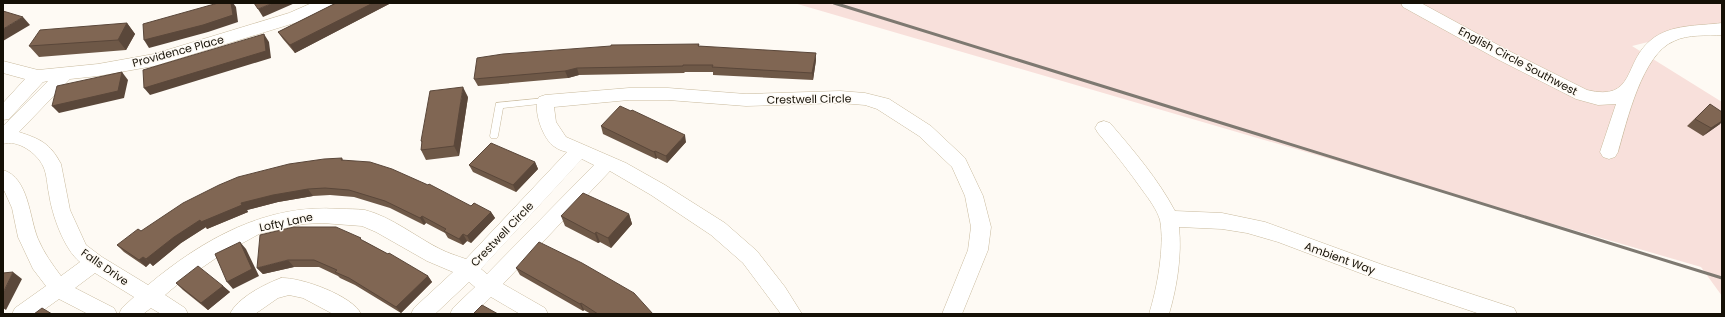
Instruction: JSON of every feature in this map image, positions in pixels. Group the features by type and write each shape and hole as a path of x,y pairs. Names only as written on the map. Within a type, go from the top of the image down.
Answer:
{"street":[{"name":"Providence Place","path":"3,67 38,76 64,74 154,60 295,17 326,3"},
{"name":"English Circle Southwest","path":"1409,3 1505,56 1582,94 1598,99 1611,99 1630,89"},
{"path":"1609,152 1638,68 1653,46 1666,38 1682,32 1722,29"},
{"path":"4,134 64,74"},
{"path":"3,114 38,76"},
{"name":"Crestwell Circle","path":"545,101 630,94 668,94 746,100 840,97 866,99 883,104 925,131 959,163 974,196 981,227 978,250 952,314"},
{"path":"545,101 547,123 560,142 608,162 658,190 718,229 750,257 792,314"},
{"path":"1104,128 1132,161 1159,199 1169,219 1170,248 1165,294 1159,314"},
{"name":"Falls Drive","path":"4,134 36,145 52,164 61,210 79,250 149,297 178,314"},
{"name":"Crestwell Circle","path":"420,314 468,270 580,150"},
{"path":"460,314 490,286 564,206 608,162"},
{"path":"3,176 10,183 21,208 28,237 40,263 58,289 107,314"},
{"name":"Lofty Lane","path":"129,314 171,278 212,250 234,238 254,228 303,216 322,215 364,218 383,226 434,255 468,270 490,286 538,314"},
{"name":"Ambient Way","path":"1169,219 1219,221 1252,227 1366,268 1507,314"},
{"path":"22,314 95,262"},
{"path":"240,314 280,287 292,286 325,298 351,314"}],"lane":[{"path":"494,136 498,106 545,101"}],"shaded area":[{"path":"794,3 1722,3 1722,33 1668,37 1632,46 1722,102 1722,296 1701,267"}],"building":[{"path":"218,3 231,3 233,15 203,25 144,40 143,24"},
{"path":"254,3 273,3 258,9"},
{"path":"336,3 373,3 290,45 278,32"},
{"path":"3,11 23,17 3,29"},
{"path":"127,23 118,40 29,46 40,30"},
{"path":"264,34 266,51 144,88 143,70"},
{"path":"699,44 698,46 816,53 812,73 712,67 713,65 683,65 577,68 565,71 474,79 477,58 503,54 611,45"},
{"path":"122,72 118,91 52,106 57,86"},
{"path":"463,87 454,146 421,150 421,141 430,91"},
{"path":"1710,104 1722,112 1722,121 1711,128 1695,119"},
{"path":"620,106 631,111 632,110 685,135 666,156 655,151 654,152 601,126"},
{"path":"491,143 535,162 513,185 469,165"},
{"path":"342,158 341,160 370,162 392,169 428,185 429,184 471,206 474,203 491,212 467,236 463,234 459,239 444,231 446,229 422,216 420,218 385,201 349,190 325,188 308,189 273,195 241,203 242,205 201,222 200,220 174,237 146,259 143,257 139,260 117,245 138,229 141,231 183,203 238,177 289,164"},
{"path":"583,193 629,214 608,238 596,232 595,234 561,216"},
{"path":"294,227 336,227 361,238 360,239 388,254 389,253 428,276 396,307 349,278 335,272 337,270 314,260 288,260 257,268 260,235"},
{"path":"240,242 252,269 227,282 215,254"},
{"path":"539,242 582,263 634,293 653,314 598,314 581,303 580,304 516,268"},
{"path":"198,266 223,286 201,303 176,283"},
{"path":"13,272 3,293 3,273"},
{"path":"482,305 498,314 473,314"},
{"path":"42,308 52,314 34,314"}],"railway":[{"path":"834,3 1722,278"}]}
